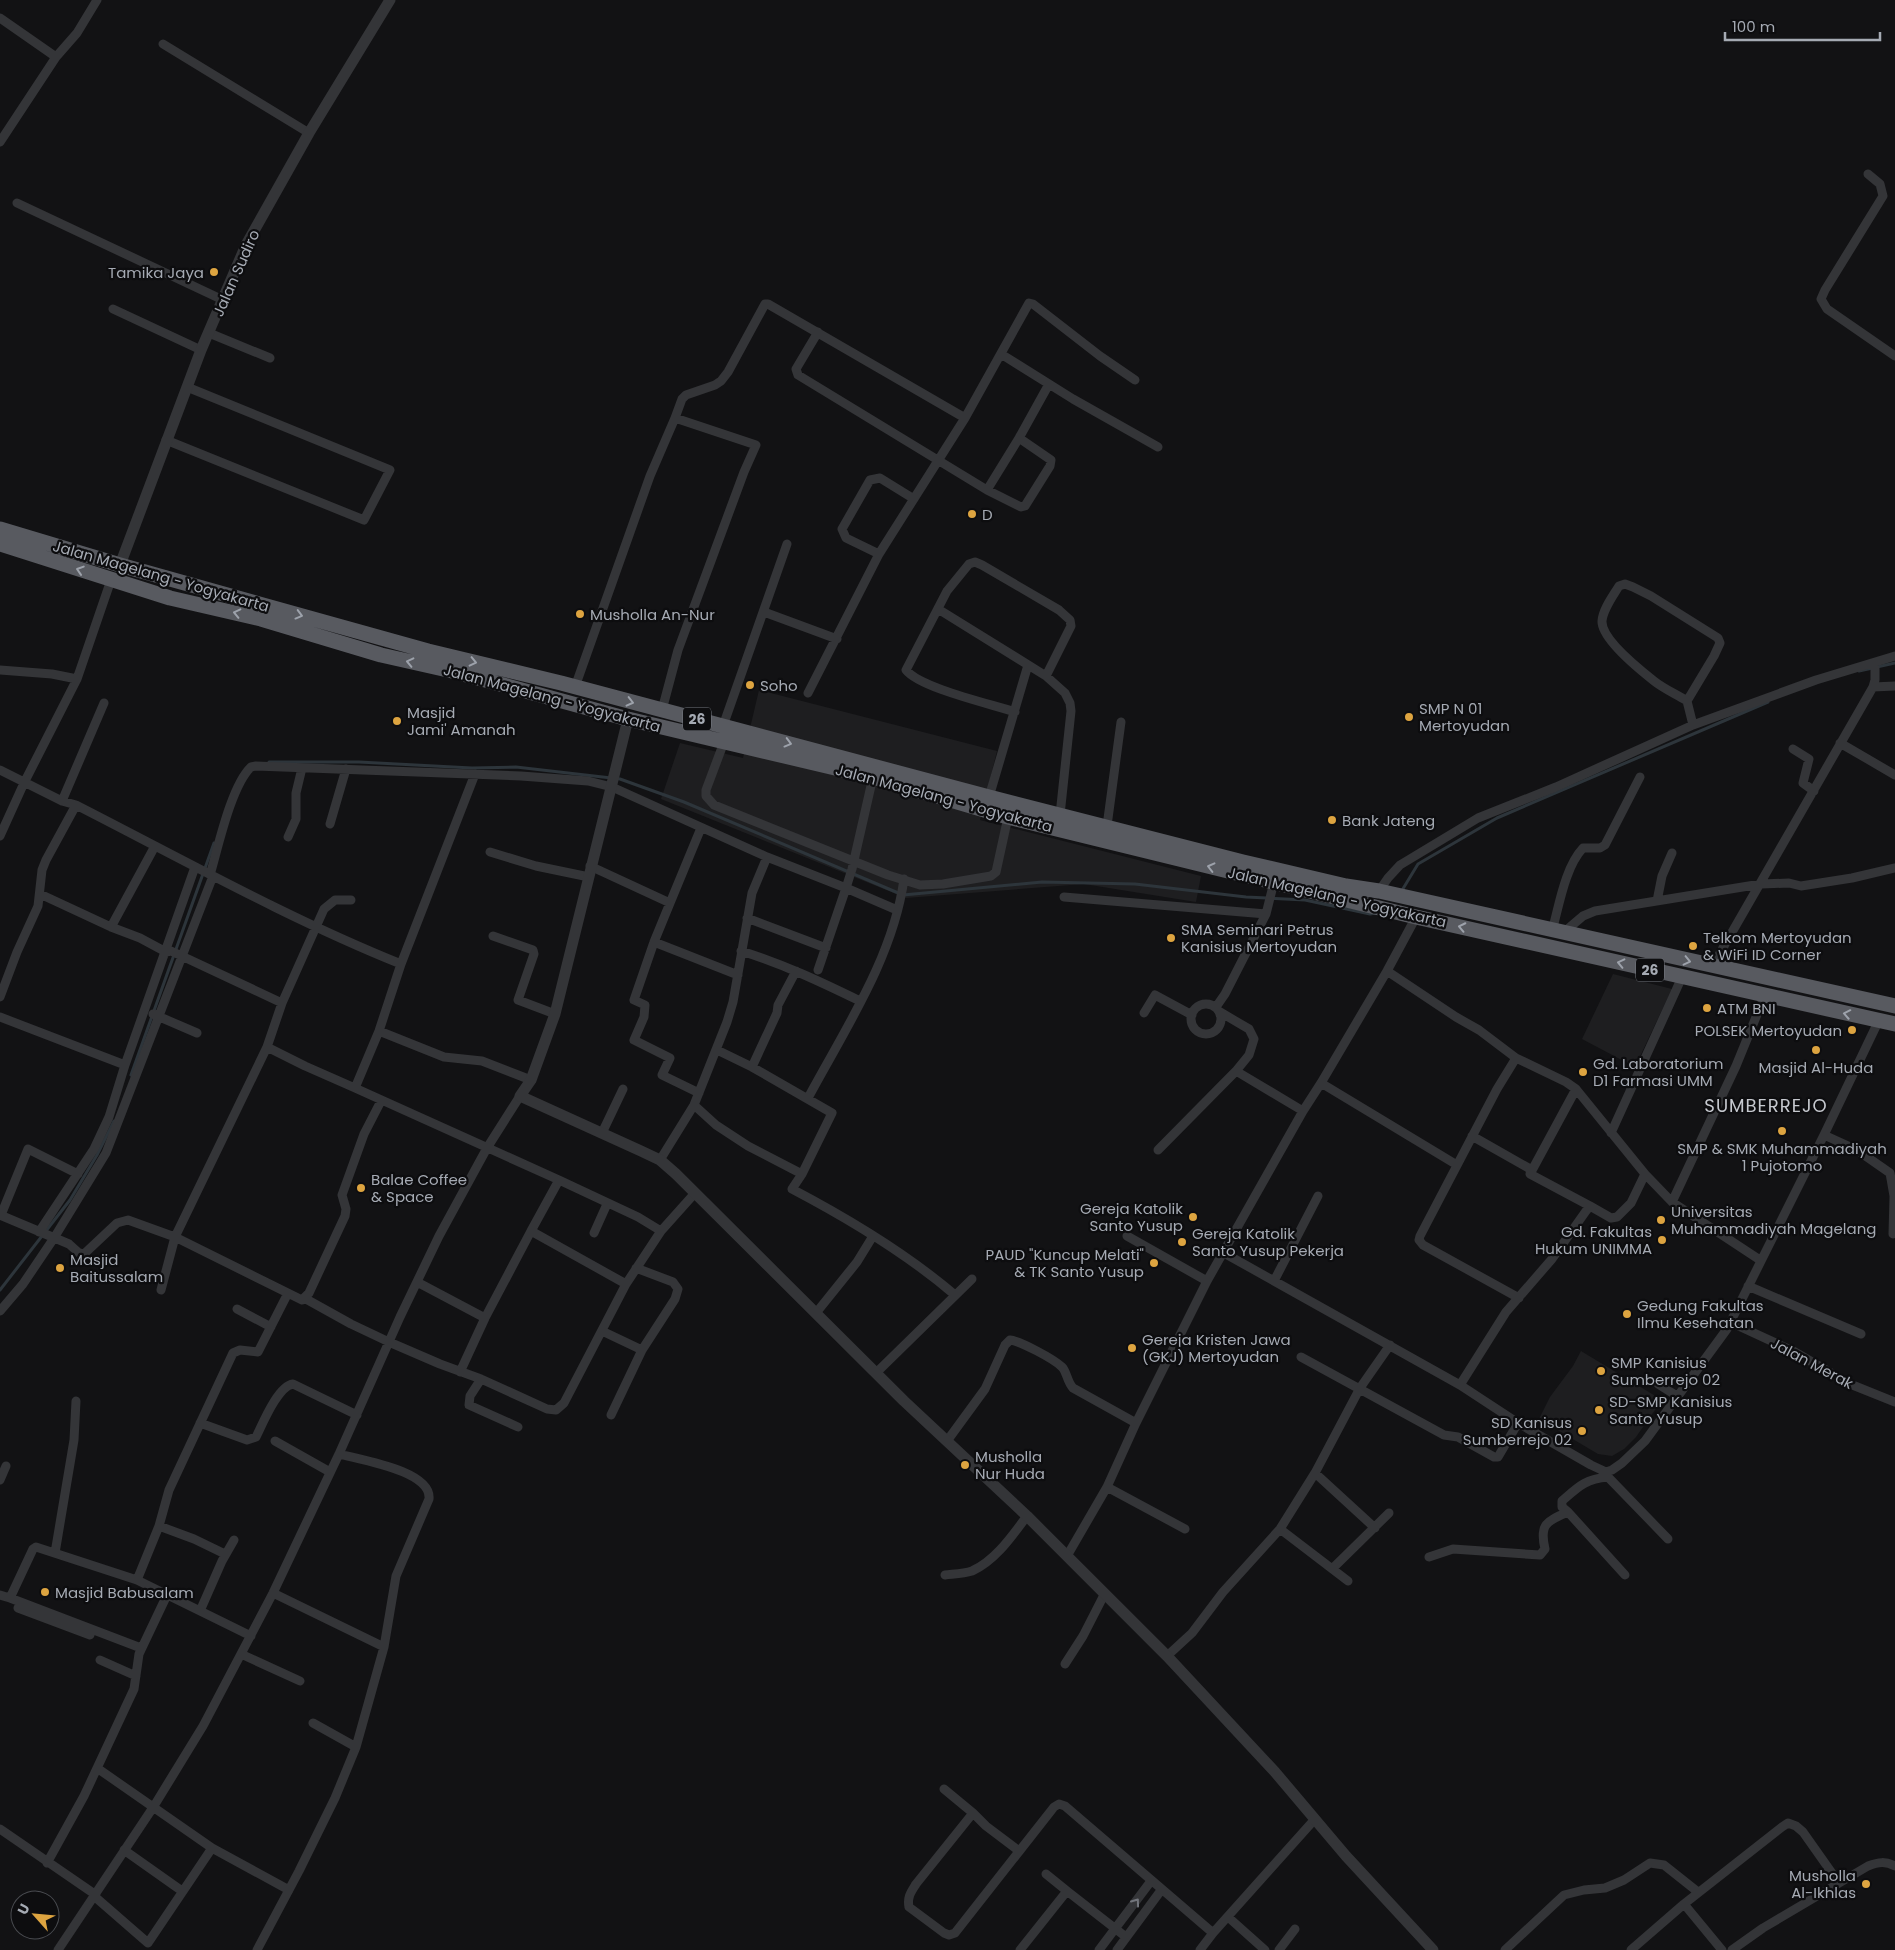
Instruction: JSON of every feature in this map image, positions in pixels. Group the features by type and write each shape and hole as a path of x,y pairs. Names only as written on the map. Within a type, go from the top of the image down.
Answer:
{"highway":[{"name":"Jalan Magelang - Yogyakarta","path":"0,529 120,565 428,651 575,687 989,797 1107,826 1241,868 1274,886 1378,907 1826,1010 1895,1024"},
{"name":"Jalan Magelang - Yogyakarta","path":"0,544 170,598 262,619 381,655 452,671 628,719 873,777 1008,817 1241,868 1379,891 1712,967 1895,1006"},
{"path":"1826,1010 1834,993"}],"street":[{"path":"0,142 56,57 78,33 97,0"},
{"name":"Jalan Sudiro","path":"120,565 166,440 246,246 309,133 390,0"},
{"path":"0,18 56,57"},
{"path":"163,44 309,133"},
{"path":"1868,174 1880,184 1883,196 1825,290 1822,299 1827,309 1895,356"},
{"path":"17,203 223,300"},
{"path":"808,693 879,554 965,418 1030,303 1135,380"},
{"path":"575,687 650,476 682,399 686,395 722,381 765,304 818,332 965,418"},
{"path":"113,309 202,350"},
{"path":"818,332 796,369 798,375 987,490 1021,507 1025,506 1050,466 1051,460 1020,438"},
{"path":"209,333 270,358"},
{"path":"1001,354 1158,447"},
{"path":"987,490 1020,438 1049,384"},
{"path":"166,440 364,520 390,470 187,387"},
{"path":"662,710 678,650 744,472 756,445 675,418"},
{"path":"879,554 846,538 842,528 870,480 880,478 914,499"},
{"path":"723,726 787,544"},
{"path":"1015,712 938,688 907,673 907,667 947,591 962,570 969,564 975,562 1059,610 1070,620 1071,626 1046,676"},
{"path":"0,836 24,783 77,678 111,580"},
{"path":"1687,701 1714,656 1720,643 1718,638 1634,587 1625,584 1619,586 1607,606 1602,619 1603,630 1626,657 1648,676 1687,701 1693,725"},
{"path":"938,609 1046,676 1065,693 1070,703 1071,712 1060,815"},
{"path":"764,612 837,639"},
{"path":"1379,891 1400,865 1478,818 1556,787 1693,725 1816,680 1875,665 1895,656"},
{"path":"989,797 1028,665"},
{"path":"1712,967 1874,684 1875,665"},
{"path":"0,670 77,678"},
{"path":"1874,684 1895,686"},
{"path":"62,801 104,703"},
{"path":"58,1950 154,1806 204,1726 273,1593 439,1236 488,1148 531,1080 555,1014 628,719"},
{"path":"1107,826 1121,722"},
{"path":"724,742 706,790 708,801 852,869 904,879 920,885 943,884 991,876 996,872 1008,817"},
{"path":"1840,743 1895,774"},
{"path":"1793,749 1809,759 1803,783 1814,791"},
{"path":"46,1235 106,1153 174,954 225,820 250,767 301,770 346,769 474,776 521,776 588,781 613,785 701,828 897,909"},
{"path":"330,824 346,769"},
{"path":"0,770 62,801 76,805 255,899 316,928 401,964"},
{"path":"288,837 296,819 296,793 301,770"},
{"path":"355,1088 379,1031 401,964 474,776"},
{"path":"1557,932 1571,868 1580,851 1583,848 1600,848 1604,845 1640,776"},
{"path":"818,970 852,869 873,777"},
{"path":"0,997 17,952 38,906 42,870 76,805"},
{"path":"699,1093 662,1075 670,1058 634,1040 644,1016 645,1005 634,1000 654,942 701,828"},
{"path":"111,927 155,846"},
{"path":"490,852 536,866 590,871 670,903"},
{"path":"1657,900 1662,876 1672,853"},
{"path":"660,1160 694,1105 717,1050 733,1002 752,893 767,856"},
{"path":"1557,932 1595,911 1761,884 1789,883 1801,886 1852,878 1895,868"},
{"path":"0,1312 22,1284 109,1117 125,1065 152,1014 205,872"},
{"path":"808,1098 886,948 902,895 904,879"},
{"path":"1158,1150 1236,1071 1249,1055 1254,1039 1248,1030 1218,1010 1210,1004 1199,1006 1192,1014 1191,1023 1195,1030 1207,1035 1215,1032 1220,1027 1222,1020 1218,1010 1224,994 1267,909 1274,886"},
{"path":"40,894 282,1003"},
{"path":"1064,897 1267,909"},
{"path":"161,1290 175,1237 267,1047 282,1003 324,909 335,900 351,900"},
{"path":"1067,1556 1107,1487 1136,1423 1207,1281 1303,1111 1387,971 1411,915"},
{"path":"747,918 826,948"},
{"path":"492,936 533,950 534,954 518,1000 555,1014"},
{"path":"654,942 738,975"},
{"path":"741,951 796,971 860,1001"},
{"path":"752,1067 777,1013 778,1005 796,971"},
{"path":"1387,971 1479,1030 1516,1058 1566,1082 1576,1089 1645,1174 1672,1202 1760,1260"},
{"path":"1611,1133 1682,977"},
{"path":"1144,1013 1155,995 1192,1014"},
{"path":"1672,1202 1736,1066 1765,995"},
{"path":"152,1014 196,1032"},
{"path":"0,1017 125,1065"},
{"path":"1625,1575 1562,1507 1561,1503 1573,1491 1594,1478 1607,1474 1622,1463 1645,1441 1720,1341 1824,1135 1879,1020"},
{"path":"379,1031 444,1057 482,1060 531,1080"},
{"path":"267,1047 381,1101 559,1180 638,1217 661,1231"},
{"path":"717,1050 752,1067 832,1113 802,1174 792,1189 874,1236 928,1272 955,1295"},
{"path":"1516,1058 1472,1136 1419,1240 1423,1246 1519,1298"},
{"path":"1236,1071 1303,1111"},
{"path":"1321,1083 1458,1165"},
{"path":"602,1133 623,1089"},
{"path":"1576,1089 1530,1174 1611,1218 1617,1217 1631,1203 1645,1174"},
{"path":"520,1096 660,1160 946,1441 1027,1516 1167,1656 1274,1772 1432,1950"},
{"path":"306,1298 345,1216 346,1209 342,1195 364,1134 381,1101"},
{"path":"694,1105 716,1125 748,1146 802,1174"},
{"path":"1824,1135 1857,1150 1888,1171 1892,1177 1894,1196 1893,1234"},
{"path":"1472,1136 1532,1170"},
{"path":"78,1174 28,1149 1,1215 69,1244 79,1253 84,1254 117,1223 128,1220 175,1237 288,1292 299,1300 306,1298 351,1324 389,1342 460,1372 481,1378 547,1409 556,1410 564,1403 636,1268 661,1231 695,1193"},
{"path":"460,1372 485,1318 559,1180"},
{"path":"1274,1281 1318,1196"},
{"path":"594,1233 607,1204"},
{"path":"1460,1385 1506,1312 1552,1259 1590,1206"},
{"path":"531,1231 626,1284"},
{"path":"816,1313 857,1262 874,1236"},
{"path":"1126,1236 1207,1281"},
{"path":"1224,1253 1460,1385 1518,1423 1607,1474 1668,1539"},
{"path":"611,1415 642,1350 675,1298 678,1289 673,1282 636,1268"},
{"path":"876,1373 972,1279"},
{"path":"418,1282 485,1318"},
{"path":"1748,1286 1861,1334"},
{"path":"137,1580 159,1526 169,1490 233,1353 240,1350 258,1352 288,1292"},
{"path":"237,1309 271,1327"},
{"name":"Jalan Merak","path":"1730,1322 1793,1351 1850,1384 1895,1402"},
{"path":"602,1331 642,1350"},
{"path":"946,1441 985,1389 1004,1345 1010,1340 1034,1349 1062,1368 1072,1388 1136,1423"},
{"path":"1167,1656 1192,1633 1223,1592 1280,1529 1315,1473 1360,1388 1390,1345"},
{"path":"1300,1357 1444,1435 1458,1437 1496,1457 1518,1423"},
{"path":"481,1378 470,1396 469,1405 518,1427"},
{"path":"200,1424 247,1440 256,1437 281,1390 285,1386 293,1384 357,1415"},
{"path":"1658,1384 1677,1396"},
{"path":"55,1553 74,1440 76,1401"},
{"path":"276,1441 330,1472"},
{"path":"257,1950 335,1798 356,1747 384,1647 396,1576 429,1500 430,1493 425,1486 409,1474 339,1454"},
{"path":"0,1480 6,1466"},
{"path":"1315,1473 1375,1528"},
{"path":"1107,1487 1185,1529"},
{"path":"1430,1557 1453,1549 1540,1555 1545,1549 1542,1536 1545,1526 1549,1520 1568,1512"},
{"path":"1333,1568 1389,1513"},
{"path":"944,1575 971,1571 986,1562 1008,1540 1027,1516"},
{"path":"159,1526 194,1539 225,1554"},
{"path":"1280,1529 1348,1581"},
{"path":"200,1611 225,1554 234,1540"},
{"path":"10,1598 35,1548 137,1580 252,1636"},
{"path":"273,1593 384,1647"},
{"path":"0,1595 21,1602 18,1608 140,1651"},
{"path":"1066,1664 1104,1595"},
{"path":"47,1863 97,1768 134,1689 140,1651 167,1596"},
{"path":"241,1654 300,1681"},
{"path":"100,1660 136,1676"},
{"path":"313,1723 356,1747"},
{"path":"97,1768 212,1848 289,1890"},
{"path":"944,1789 986,1826 1019,1851"},
{"path":"973,1813 916,1884 908,1901 909,1907 944,1934 949,1936 955,1933 1054,1807 1062,1805 1213,1933"},
{"path":"1200,1950 1315,1819"},
{"path":"1631,1950 1698,1892 1782,1826 1788,1824 1796,1826 1803,1832 1839,1883"},
{"path":"0,1829 95,1895 147,1946 212,1848"},
{"path":"124,1850 182,1891"},
{"path":"1732,1950 1763,1928 1878,1862 1887,1862 1895,1866"},
{"path":"1505,1950 1564,1895 1578,1891 1605,1888 1624,1880 1650,1863 1664,1865 1698,1892"},
{"path":"1046,1874 1126,1937"},
{"path":"1099,1950 1151,1881"},
{"path":"1117,1950 1162,1889"},
{"path":"1020,1950 1067,1891"},
{"path":"1684,1904 1722,1950"},
{"path":"1228,1917 1264,1950"},
{"path":"1279,1950 1295,1928"}],"shaded area":[{"path":"759,690 997,751 980,820 1201,876 1196,902 1084,884 906,898 661,799 680,743 743,758"},
{"path":"1613,974 1672,989 1635,1067 1582,1039"},
{"name":"SD-SMP Kanisius Santo Yusup","path":"1581,1351 1662,1400 1636,1437 1624,1449 1612,1456 1598,1454 1539,1419 1550,1397 1573,1366"}],"waterway":[{"path":"1859,671 1895,663"},
{"path":"1401,892 1418,864 1497,818 1768,702"},
{"path":"269,762 359,762 472,768 516,767 620,779 684,802 903,895 1042,882 1135,884 1246,897 1305,900 1370,914 1376,913"},
{"path":"131,1075 214,843"},
{"path":"0,1290 70,1200 97,1155 114,1121"}],"place":[{"name":"Tamika Jaya","path":"214,272"},
{"name":"D","path":"972,514"},
{"name":"Musholla An-Nur","path":"580,614"},
{"name":"Soho","path":"750,685"},
{"name":"SMP N 01 Mertoyudan","path":"1409,717"},
{"name":"Masjid Jami' Amanah","path":"397,721"},
{"name":"Bank Jateng","path":"1332,820"},
{"name":"SMA Seminari Petrus Kanisius Mertoyudan","path":"1171,938"},
{"name":"Telkom Mertoyudan & WiFi ID Corner","path":"1693,946"},
{"name":"ATM BNI","path":"1707,1008"},
{"name":"POLSEK Mertoyudan","path":"1852,1030"},
{"name":"Masjid Al-Huda","path":"1816,1050"},
{"name":"Gd. Laboratorium D1 Farmasi UMM","path":"1583,1072"},
{"name":"SMP & SMK Muhammadiyah 1 Pujotomo","path":"1782,1131"},
{"name":"Balae Coffee & Space","path":"361,1188"},
{"name":"Gereja Katolik Santo Yusup","path":"1193,1217"},
{"name":"Universitas Muhammadiyah Magelang","path":"1661,1220"},
{"name":"Gd. Fakultas Hukum UNIMMA","path":"1662,1240"},
{"name":"Gereja Katolik Santo Yusup Pekerja","path":"1182,1242"},
{"name":"PAUD \"Kuncup Melati\" & TK Santo Yusup","path":"1154,1263"},
{"name":"Masjid Baitussalam","path":"60,1268"},
{"name":"Gedung Fakultas Ilmu Kesehatan","path":"1627,1314"},
{"name":"Gereja Kristen Jawa (GKJ) Mertoyudan","path":"1132,1348"},
{"name":"SMP Kanisius Sumberrejo 02","path":"1601,1371"},
{"name":"SD-SMP Kanisius Santo Yusup","path":"1599,1410"},
{"name":"SD Kanisus Sumberrejo 02","path":"1582,1431"},
{"name":"Musholla Nur Huda","path":"965,1465"},
{"name":"Masjid Babusalam","path":"45,1592"},
{"name":"Musholla Al-Ikhlas","path":"1866,1884"}],"district":[{"name":"SUMBERREJO","path":"1766,1105"}]}
